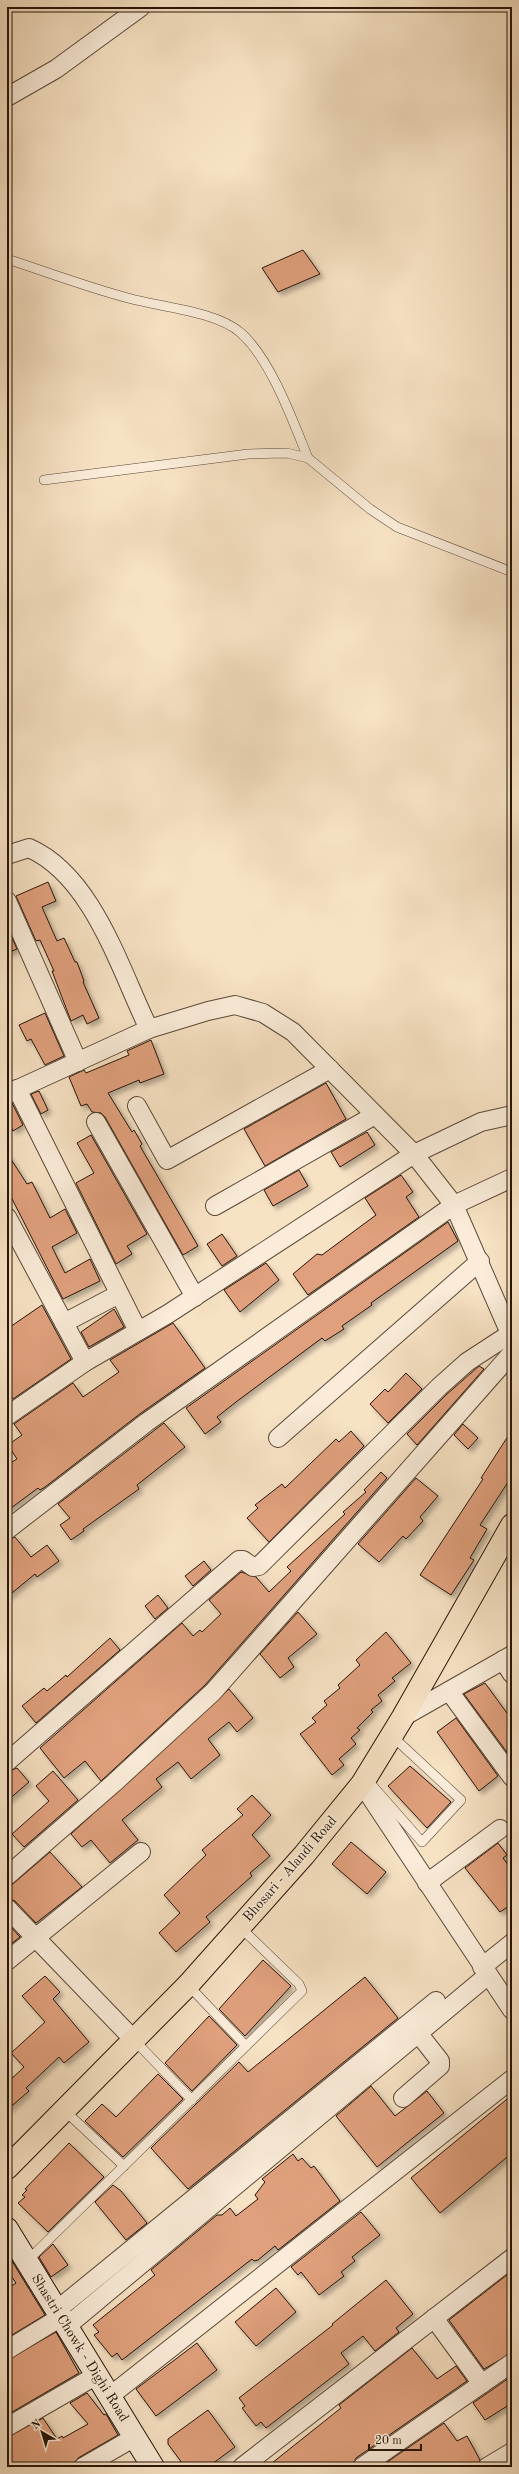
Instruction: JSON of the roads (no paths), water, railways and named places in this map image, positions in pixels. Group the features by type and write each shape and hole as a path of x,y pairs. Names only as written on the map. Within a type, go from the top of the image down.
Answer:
{"main road":[{"name":"Bhosari - Alandi Road","path":"7,2168 188,1985 240,1927 364,1781 404,1717 512,1525"}],"street":[{"path":"7,97 56,69 140,7"},
{"path":"7,855 29,848 40,853 51,860 79,891 96,913 149,1029"},
{"path":"7,901 78,1062"},
{"path":"7,1762 239,1560 243,1560 253,1567 259,1566 439,1387 467,1362 511,1336 454,1205 414,1154 293,1032 263,1013 235,1005 208,1010 149,1029 12,1092 138,1331"},
{"path":"137,1106 167,1160 330,1069"},
{"path":"215,1206 375,1115"},
{"path":"7,1416 85,1362 194,1296 414,1154 481,1122 512,1115"},
{"path":"96,1122 194,1296"},
{"path":"7,1530 147,1422 454,1205 512,1178"},
{"path":"7,1217 85,1362"},
{"path":"278,1438 480,1262"},
{"path":"64,1323 119,1294"},
{"path":"7,1876 114,1784 213,1692 512,1353"},
{"path":"404,1717 449,1691 509,1663"},
{"path":"449,1691 512,1777"},
{"path":"364,1781 426,1883 512,2010"},
{"path":"426,1883 500,1829"},
{"path":"7,1961 141,1852"},
{"path":"7,1908 34,1938 134,2040"},
{"path":"7,2350 62,2318 418,2033 485,1971 512,1943"},
{"path":"62,2318 436,2001"},
{"path":"403,2098 440,2066 440,2061 418,2033"},
{"path":"110,2396 512,2078"},
{"name":"Shastri Chowk - Dighi Road","path":"7,2229 153,2467"},
{"path":"242,2467 512,2258"},
{"path":"434,2318 482,2384"},
{"path":"362,2467 512,2363"},
{"path":"7,2427 97,2375"},
{"path":"83,2467 135,2437"},
{"path":"487,2467 512,2452"}],"lane":[{"path":"7,259 127,298 208,318 240,332 252,346 270,374 289,412 308,458"},
{"path":"44,480 248,454 287,453 308,458 370,510 397,527 512,572"},
{"path":"364,1781 422,1842 461,1800 392,1736"},
{"path":"27,2261 302,1991 299,1984 240,1927"},
{"path":"188,1985 246,2046"},
{"path":"134,2040 192,2100"},
{"path":"64,2110 124,2166"}]}
